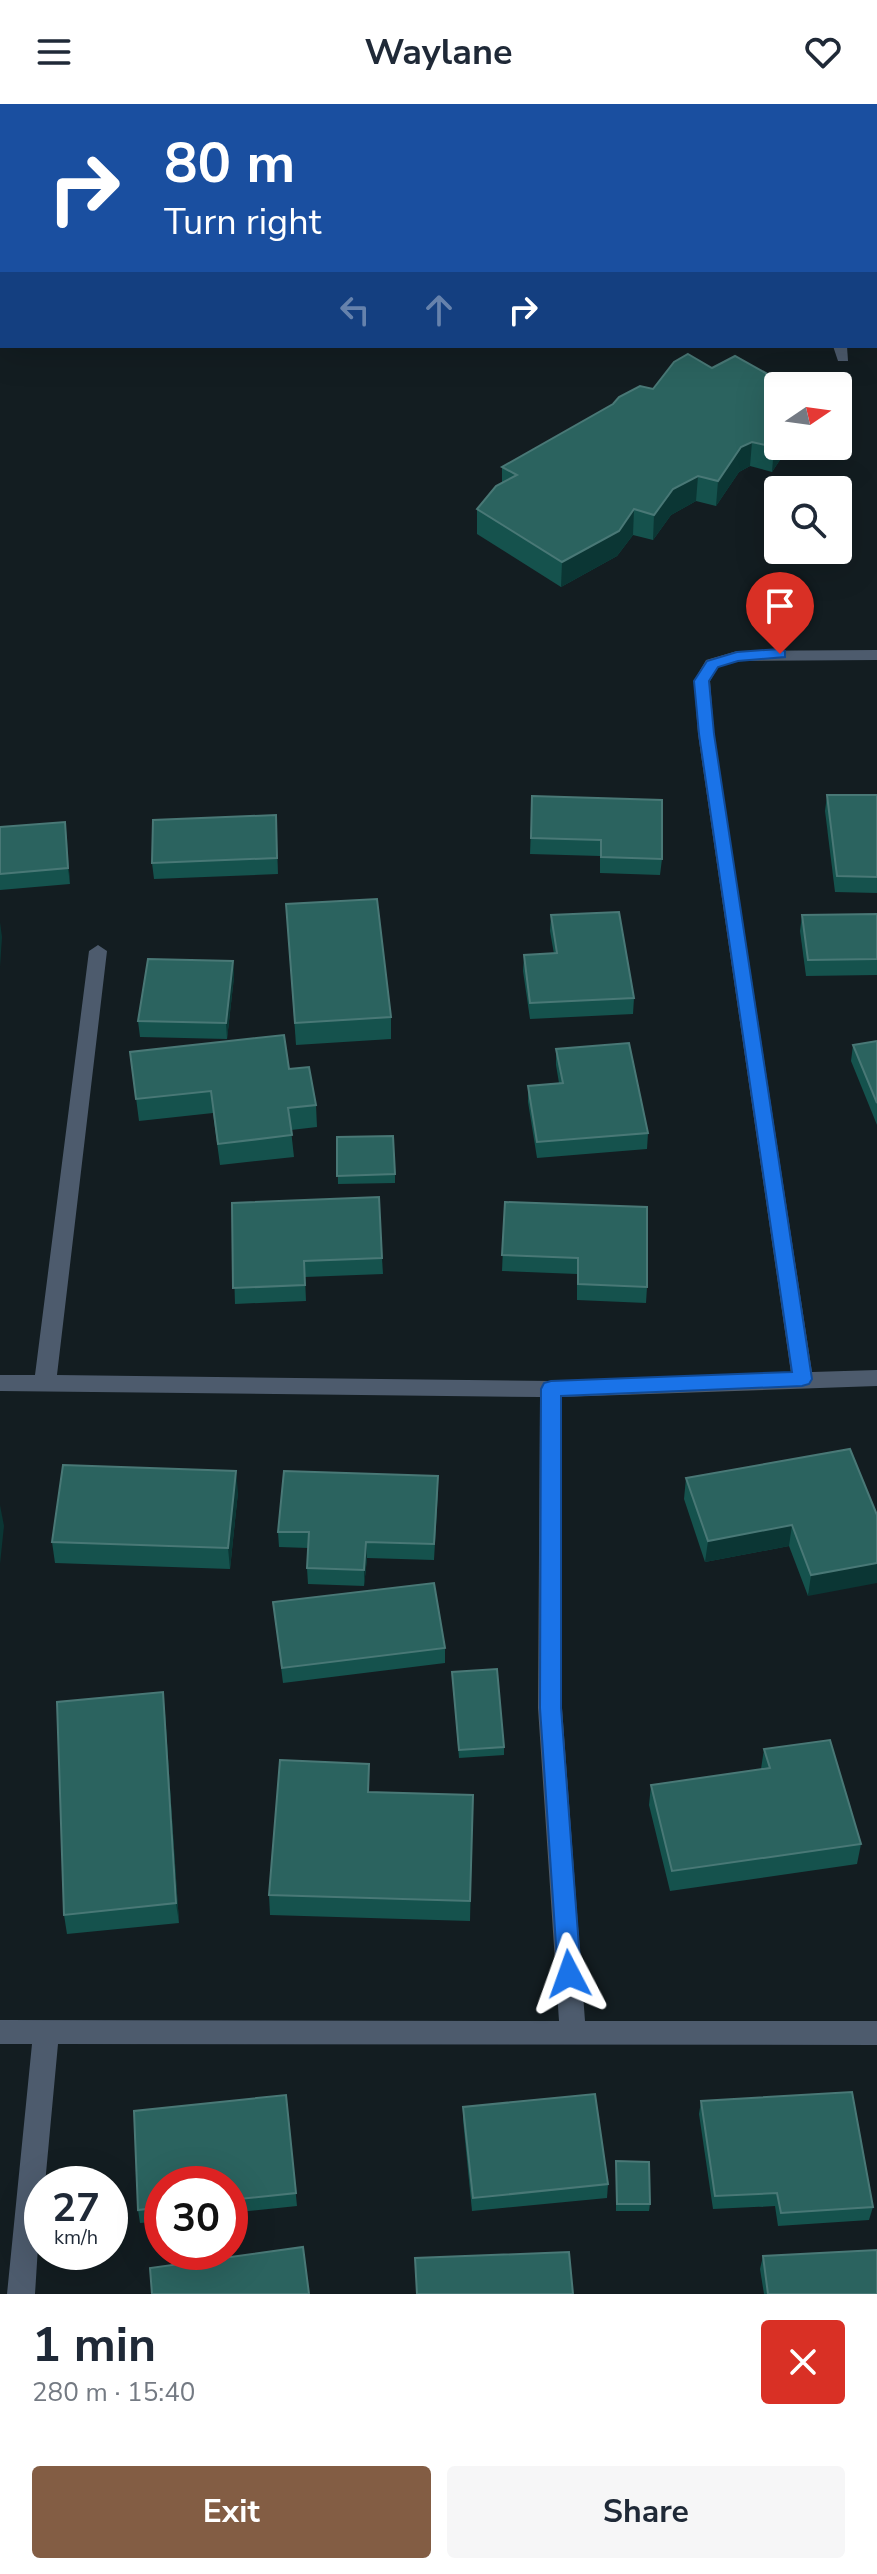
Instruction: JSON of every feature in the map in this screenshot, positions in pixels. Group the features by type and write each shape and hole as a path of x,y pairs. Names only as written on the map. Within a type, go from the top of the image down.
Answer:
{"street":[{"path":"802,1379 706,734 702,681 712,664 737,656 877,655"},
{"path":"45,1383 98,951"},
{"path":"0,1383 551,1389 877,1378"},
{"path":"551,1389 550,1708 573,2033"},
{"path":"0,2032 877,2033"},
{"path":"21,2294 46,2032"}],"building":[{"path":"688,354 712,368 735,356 764,372 764,445 752,442 741,447 718,481 698,476 673,489 654,515 634,509 619,531 562,562 477,509 496,486 517,475 502,467 640,386 653,389 674,362"},
{"path":"827,795 877,795 877,877 837,876"},
{"path":"532,796 662,800 662,859 601,857 601,840 531,838"},
{"path":"276,815 277,858 152,863 153,820"},
{"path":"65,822 68,868 0,874 0,827"},
{"path":"377,899 391,1017 295,1023 286,904"},
{"path":"619,912 634,998 530,1003 524,955 557,953 551,915"},
{"path":"877,914 877,959 808,960 802,915"},
{"path":"148,959 233,961 226,1023 138,1021"},
{"path":"284,1035 289,1069 309,1067 316,1105 288,1108 292,1135 218,1144 211,1091 136,1099 130,1052"},
{"path":"877,1041 877,1103 853,1045"},
{"path":"629,1043 648,1133 537,1142 528,1086 563,1083 556,1049"},
{"path":"393,1136 395,1174 337,1176 337,1137"},
{"path":"379,1197 382,1258 304,1261 305,1285 233,1288 232,1203"},
{"path":"505,1202 647,1207 647,1287 578,1284 578,1258 502,1255"},
{"path":"850,1449 877,1515 877,1563 811,1575 792,1525 708,1541 686,1478"},
{"path":"63,1465 236,1471 228,1548 52,1542"},
{"path":"284,1471 438,1476 434,1544 366,1542 364,1570 307,1568 309,1532 278,1532"},
{"path":"434,1583 445,1648 282,1668 273,1602"},
{"path":"497,1669 504,1747 459,1750 452,1672"},
{"path":"163,1692 176,1903 64,1915 57,1702"},
{"path":"830,1740 861,1844 672,1871 651,1785 770,1768 764,1749"},
{"path":"280,1760 369,1764 368,1792 473,1795 470,1901 269,1895"},
{"path":"852,2092 873,2207 781,2213 777,2193 715,2196 701,2101"},
{"path":"595,2094 608,2184 473,2198 463,2107"},
{"path":"286,2095 296,2193 248,2198 248,2166 144,2166 144,2209 138,2210 134,2111"},
{"path":"616,2161 649,2162 650,2204 617,2204"},
{"path":"303,2247 309,2294 152,2294 150,2270 248,2270 248,2255"},
{"path":"877,2250 877,2294 768,2294 763,2256"},
{"path":"569,2252 573,2294 417,2294 415,2258"}],"route":[{"path":"569,1974 550,1708 551,1389 802,1379 706,734 702,681 712,664 737,656 780,654"}]}
